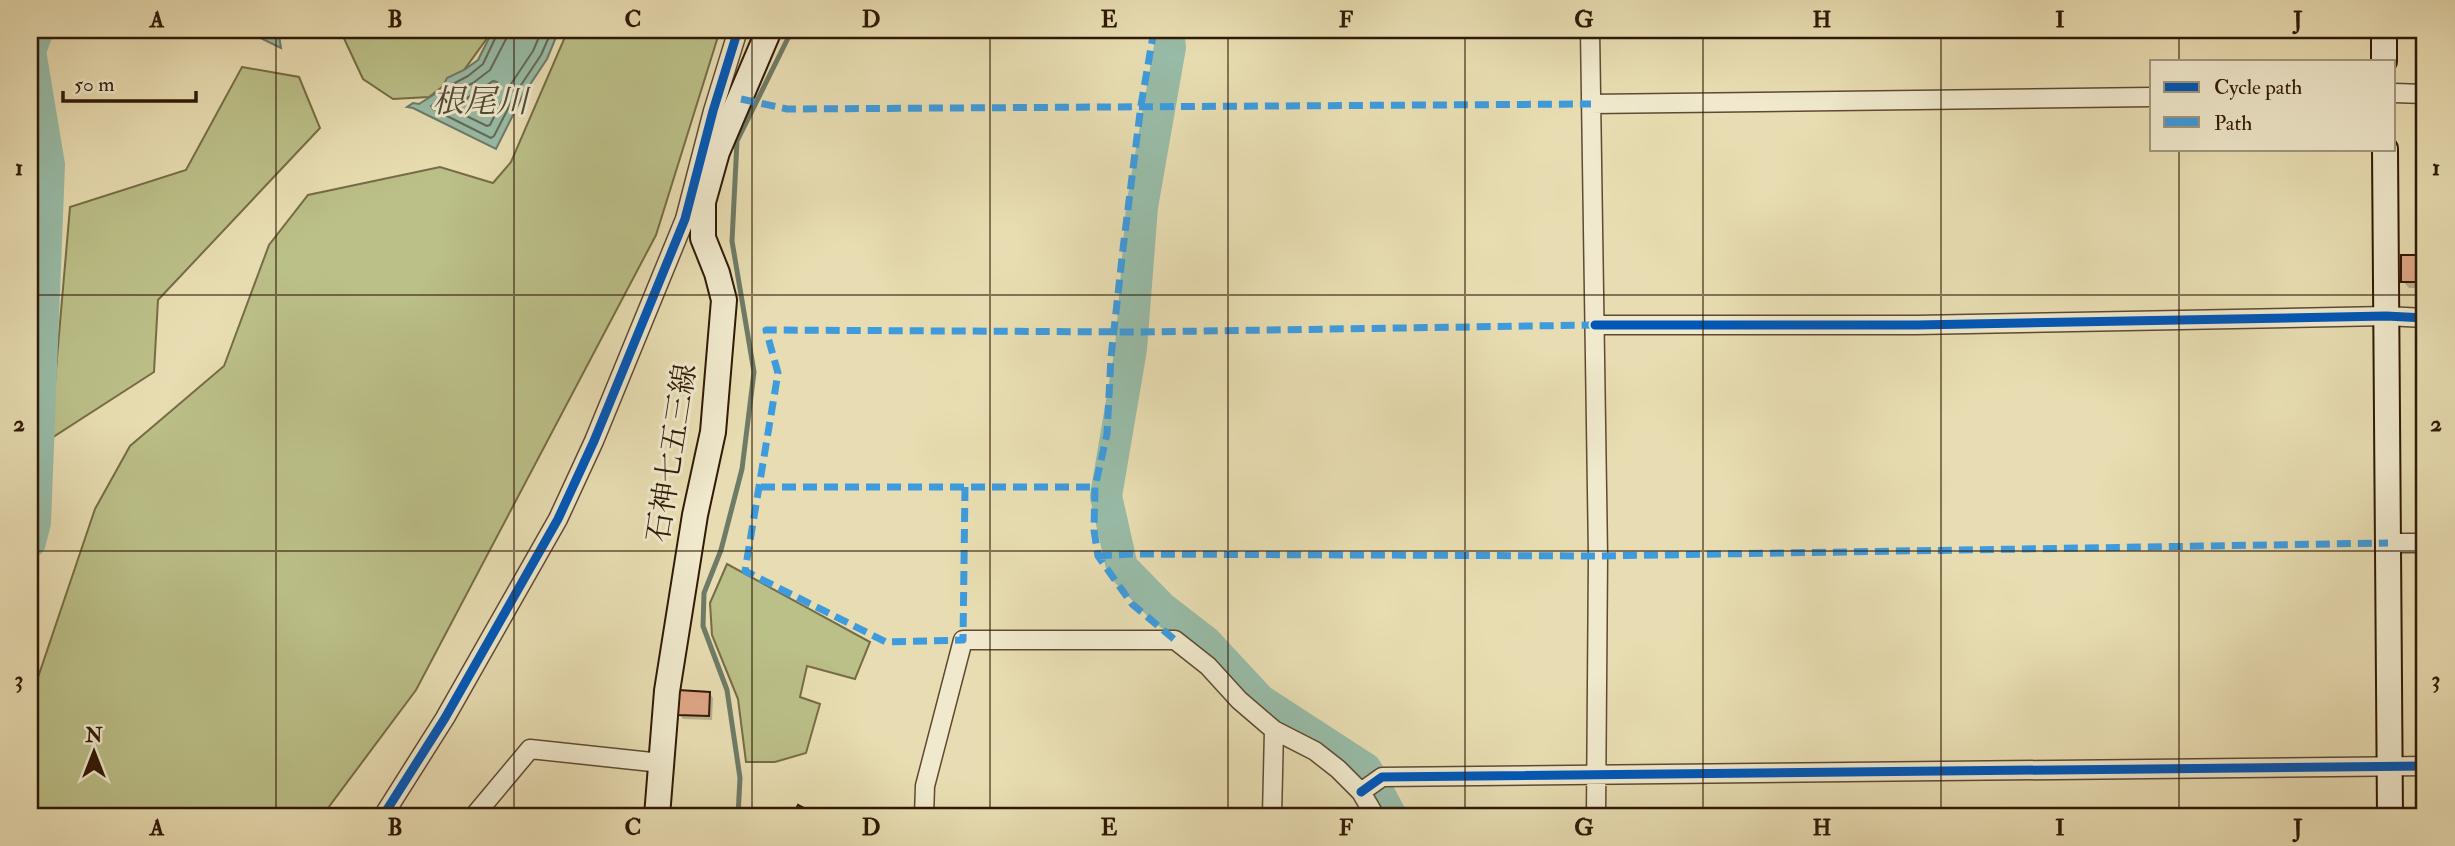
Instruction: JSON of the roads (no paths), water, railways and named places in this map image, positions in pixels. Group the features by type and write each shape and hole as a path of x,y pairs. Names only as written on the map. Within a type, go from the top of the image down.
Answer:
{"main road":[{"name":"石神七五三線","path":"657,816 667,691 695,515 713,432 724,300 703,238 703,202 718,152 769,30"},
{"path":"2384,30 2384,60"},
{"path":"2385,150 2390,816"}],"street":[{"path":"383,816 445,718 551,530 594,441 685,219 713,111 738,30"},
{"path":"1590,30 1598,556 1596,816"},
{"path":"2396,93 2425,94"},
{"path":"1591,104 2150,96"},
{"path":"1595,325 1917,325 2386,316 2425,318"},
{"path":"2388,543 2425,542"},
{"path":"924,816 925,786 963,640 1175,640 1208,666 1239,700 1274,730 1315,751 1363,791 1375,816"},
{"path":"1272,816 1274,730"},
{"path":"474,816 530,749 661,763"},
{"path":"1363,791 1382,777 2425,766"}],"water":[{"path":"244,30 278,30 281,48"},
{"name":"根尾川","path":"493,30 559,30 547,59 523,95 496,149 407,107 413,103 419,104 441,90 447,78 478,60"}],"waterway":[{"name":"根尾川","path":"30,542 35,522 49,165 30,51 38,30"},
{"path":"738,816 740,778 727,690 703,626 704,593 721,550 742,469 754,372 732,241 737,141 792,30"},
{"path":"1168,30 1170,47 1142,207 1131,349 1106,496 1122,567 1162,608 1206,642 1260,700 1366,769 1391,816"}]}
